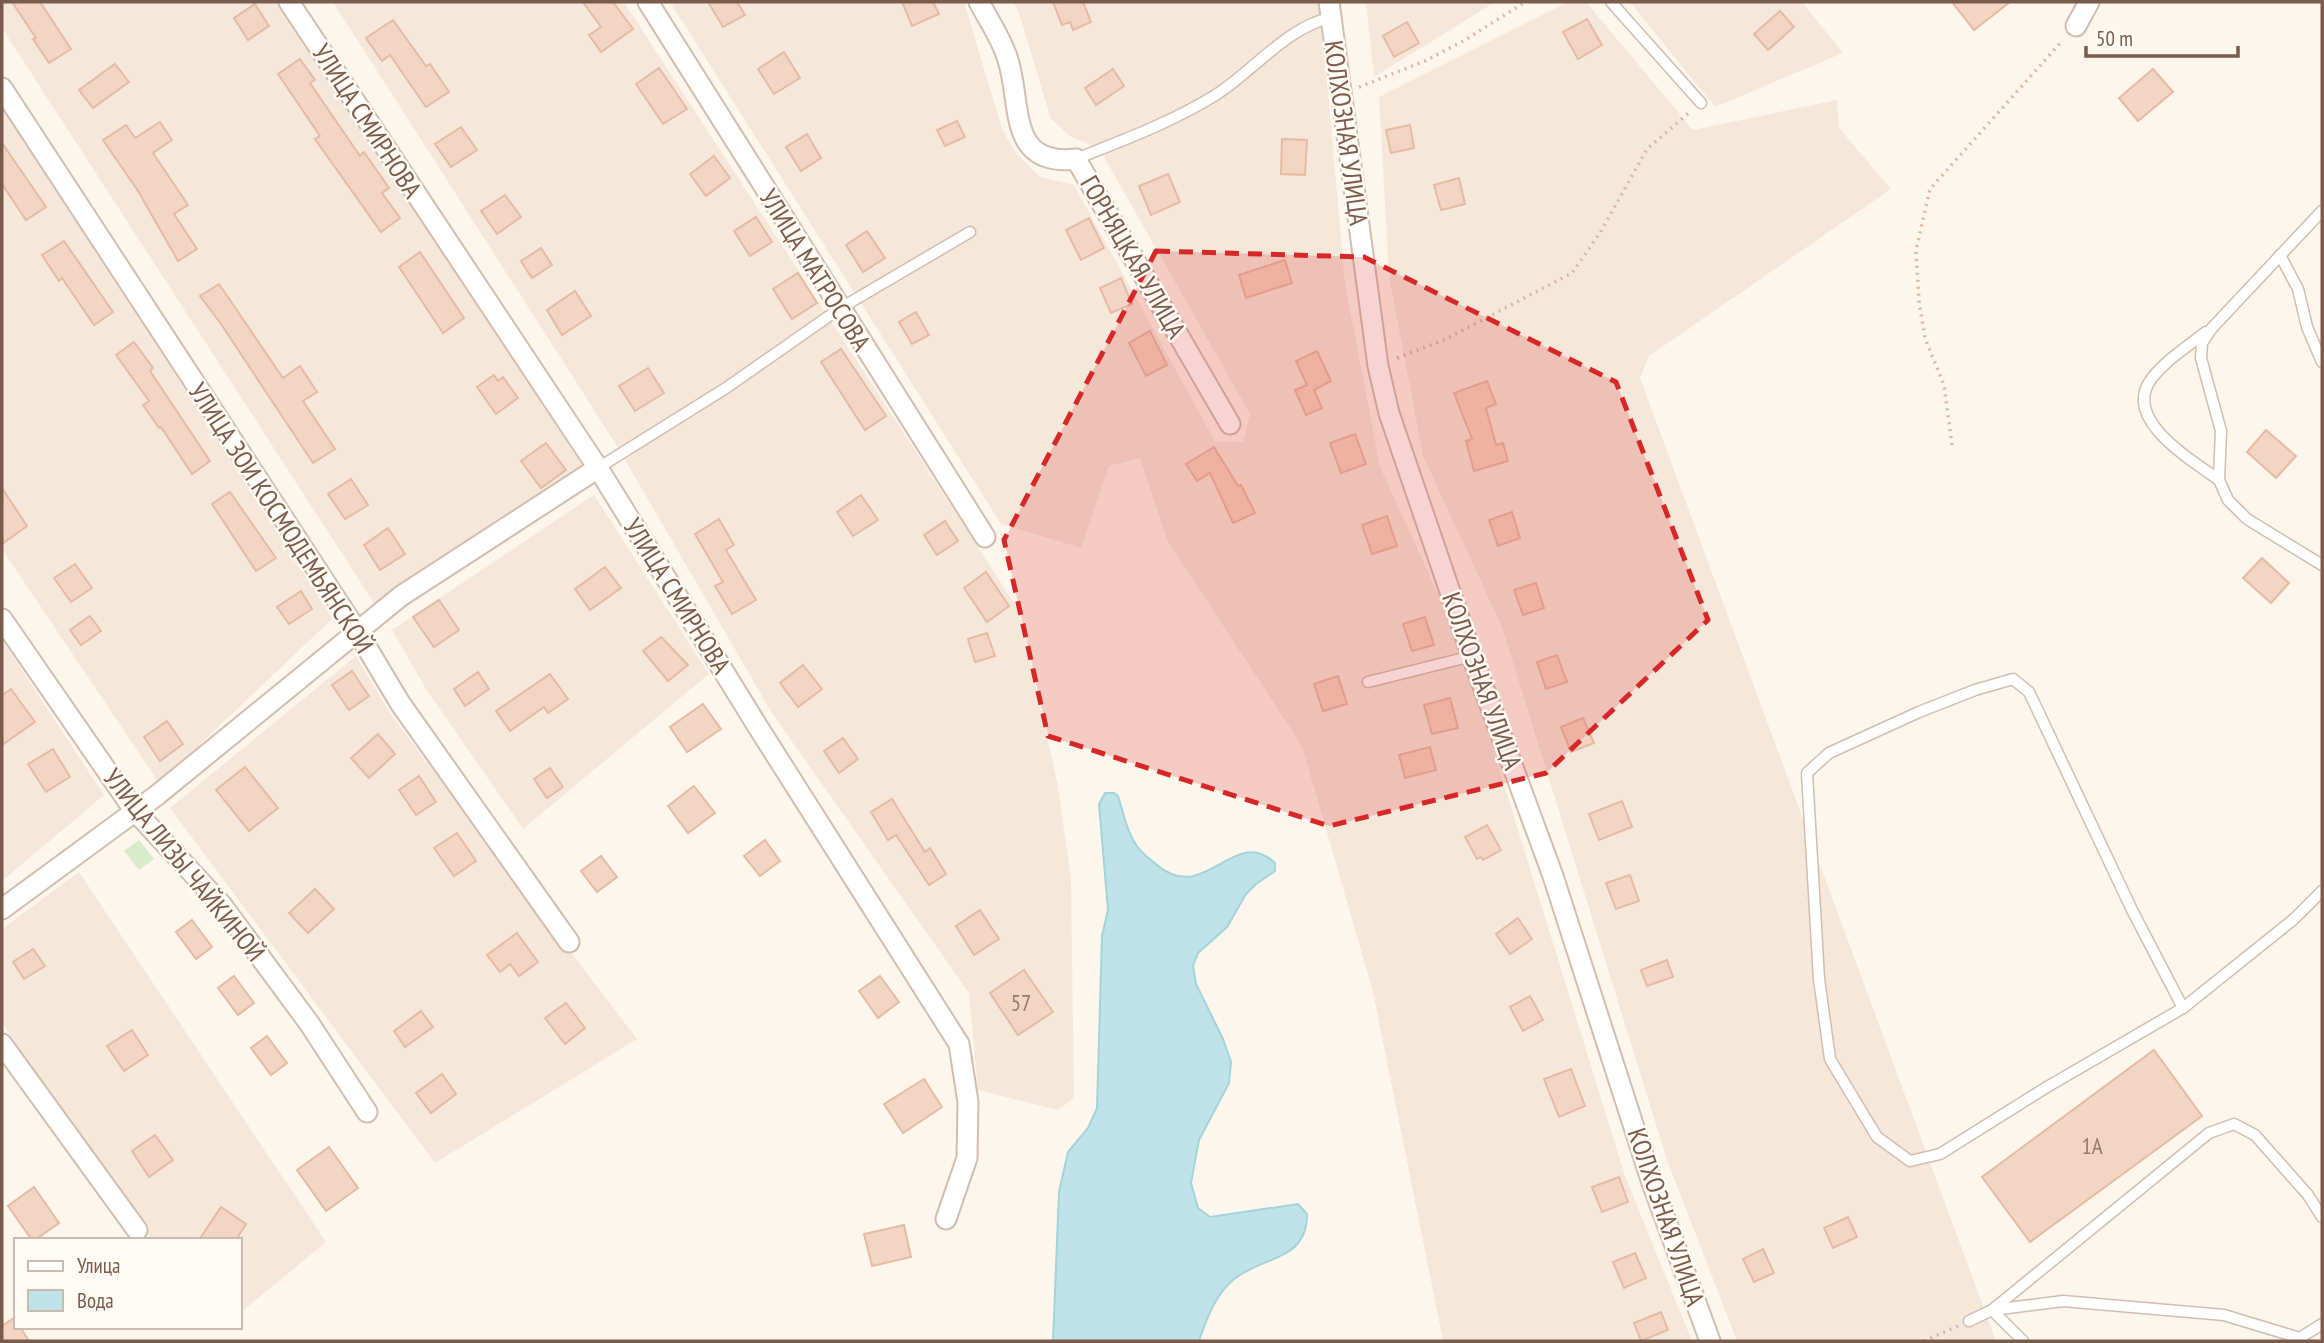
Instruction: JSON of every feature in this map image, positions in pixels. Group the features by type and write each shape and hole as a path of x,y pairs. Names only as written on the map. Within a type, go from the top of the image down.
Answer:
{"street":[{"name":"УЛИЦА СМИРНОВА","path":"289,2 598,468 959,1044 968,1102 967,1158 946,1219"},
{"name":"УЛИЦА МАТРОСОВА","path":"648,2 985,537"},
{"name":"ГОРНЯЦКАЯ УЛИЦА","path":"979,2 1004,47 1009,62 1018,121 1031,148 1044,157 1058,161 1076,159 1230,424"},
{"path":"2076,26 2089,2"},
{"name":"КОЛХОЗНАЯ УЛИЦА","path":"1330,10 1378,366 1389,413 1472,656 1553,876 1651,1180 1710,1341"},
{"name":"УЛИЦА ЗОИ КОСМОДЕМЬЯНСКОЙ","path":"2,88 357,631 400,703 569,942"},
{"path":"2,909 156,796 401,596 598,468"},
{"name":"УЛИЦА ЛИЗЫ ЧАЙКИНОЙ","path":"2,619 134,810 221,904 309,1023 367,1112"},
{"path":"2,1044 137,1230"}],"lane":[{"path":"1611,2 1701,103"},
{"path":"1076,159 1176,118 1217,93 1330,10"},
{"path":"2219,480 2157,432 2148,418 2143,398 2151,380 2182,350 2212,327 2322,211"},
{"path":"598,468 726,388 839,309 970,232"},
{"path":"2280,255 2298,289 2306,327 2322,362"},
{"path":"2212,327 2202,343 2201,358 2221,431 2219,480 2228,500 2248,519 2322,565"},
{"path":"1368,682 1472,656"},
{"path":"2183,1007 2132,911 2029,692 2013,680 1975,690 1908,717 1829,753 1807,773 1819,979 1830,1059 1877,1137 1910,1161 1940,1154 2183,1007 2294,919 2322,891"},
{"path":"1969,1321 1992,1310 2209,1133 2234,1125 2255,1135 2308,1195 2322,1217"},
{"path":"1992,1310 2063,1301 2224,1315 2297,1340 2322,1324"},
{"path":"1992,1310 2023,1341"}],"path":[{"path":"1342,94 1424,61 1465,40 1525,2"},
{"path":"1952,445 1944,385 1925,338 1919,301 1916,250 1930,189 2076,26"},
{"path":"1378,366 1444,340 1572,274 1600,233 1647,149 1701,103"},
{"path":"1924,1341 1969,1321"}],"highlighted area":[{"path":"1156,251 1364,257 1616,382 1708,620 1546,773 1329,826 1048,736 1004,540"}],"shaded area":[{"path":"2,2 283,2 583,467 374,603 2,28"},
{"path":"333,2 624,2 1018,609 1057,781 1071,878 1074,1098 1058,1110 978,1090 969,993 772,713 617,446"},
{"path":"670,2 964,2 1002,129 1016,153 1040,177 1074,185 1215,441 1243,442 1250,414 1099,148 1071,137 1051,119 1019,13 1013,2 1320,2 1345,283 1380,467 1460,642 1625,1176 1692,1341 1443,1341 1373,992 1302,746 1167,540 1140,458 1109,466 1081,548 1001,524"},
{"path":"1366,2 1495,2 1374,77"},
{"path":"1568,2 1586,2 1693,130 1837,100 1839,128 1891,189 1649,356 1640,378 1996,1341 1737,1341 1667,1160 1502,627 1423,456 1389,276 1379,97"},
{"path":"1630,2 1802,2 1843,53 1715,107"},
{"path":"2,108 333,618 159,783 2,549"},
{"path":"594,495 709,674 523,829 426,689 392,630"},
{"path":"2,640 104,795 2,881"},
{"path":"356,656 389,712 637,1039 435,1163 170,808"},
{"path":"79,872 326,1242 242,1311 242,1238 150,1238 2,1023 2,929"}],"green space":[{"path":"139,840 154,859 139,870 124,851"}],"water":[{"path":"1105,793 1118,796 1128,828 1139,849 1157,865 1174,875 1190,876 1205,872 1246,853 1260,854 1275,863 1275,871 1246,894 1227,927 1198,953 1193,966 1196,984 1223,1039 1231,1062 1229,1083 1199,1140 1191,1183 1198,1208 1210,1217 1298,1204 1307,1214 1305,1230 1300,1241 1291,1249 1245,1272 1227,1286 1212,1308 1199,1341 1053,1341 1059,1192 1068,1152 1088,1128 1097,1108 1102,936 1108,910 1099,804"}],"building":[{"path":"12,2 40,2 71,49 49,63"},
{"path":"583,2 613,2 633,29 601,52 589,35 601,27"},
{"path":"708,2 737,2 745,15 723,27"},
{"path":"902,2 933,2 939,14 912,26"},
{"path":"1053,2 1083,2 1091,22 1073,30 1070,22 1062,25"},
{"path":"1952,2 2010,2 1974,30"},
{"path":"255,4 269,26 248,40 234,18"},
{"path":"1780,11 1794,27 1768,50 1754,34"},
{"path":"1587,19 1602,45 1578,59 1563,32"},
{"path":"393,20 426,66 430,64 449,92 426,107 390,55 382,61 366,38"},
{"path":"1407,22 1419,43 1394,57 1383,36"},
{"path":"784,52 800,78 774,94 758,69"},
{"path":"300,59 315,80 310,83 360,156 364,152 389,188 382,193 400,218 381,232 315,139 320,136 278,74"},
{"path":"115,64 129,82 93,108 79,90"},
{"path":"659,68 687,109 663,124 636,84"},
{"path":"1113,69 1124,86 1096,105 1085,88"},
{"path":"2153,69 2173,92 2138,121 2119,98"},
{"path":"957,121 965,137 945,146 937,130"},
{"path":"160,122 172,140 153,153 188,205 174,214 197,249 178,261 138,191 103,140 126,125 135,138"},
{"path":"1410,125 1414,148 1391,153 1386,130"},
{"path":"461,127 477,150 451,167 435,144"},
{"path":"807,134 821,158 801,171 786,147"},
{"path":"1282,139 1307,140 1305,175 1281,174"},
{"path":"2,143 46,207 26,220 2,184"},
{"path":"714,156 730,178 706,196 690,174"},
{"path":"1168,174 1180,202 1151,215 1139,186"},
{"path":"1459,178 1465,204 1441,210 1434,185"},
{"path":"505,195 521,217 497,234 481,211"},
{"path":"756,217 772,242 750,256 734,231"},
{"path":"1089,218 1104,248 1081,260 1066,230"},
{"path":"867,231 885,258 863,272 846,245"},
{"path":"64,241 113,312 94,325 62,278 59,281 42,255"},
{"path":"541,248 552,265 532,278 521,261"},
{"path":"420,252 464,318 443,333 399,267"},
{"path":"1285,260 1292,283 1246,298 1239,275"},
{"path":"798,273 817,303 792,319 773,289"},
{"path":"1121,278 1132,304 1111,313 1100,288"},
{"path":"219,284 283,378 300,366 317,392 303,401 335,449 313,463 200,296"},
{"path":"575,291 591,316 562,335 547,310"},
{"path":"916,312 929,335 912,344 899,322"},
{"path":"1150,331 1167,365 1146,376 1129,343"},
{"path":"134,342 153,368 150,371 210,461 192,474 143,405 149,401 116,355"},
{"path":"841,349 886,416 865,430 821,362"},
{"path":"1317,351 1331,381 1314,390 1322,408 1306,415 1295,390 1307,385 1296,361"},
{"path":"648,368 664,393 635,411 619,386"},
{"path":"494,375 498,381 503,377 518,398 496,414 477,387"},
{"path":"1487,381 1496,404 1486,408 1496,445 1503,443 1508,461 1474,471 1466,441 1472,439 1454,393"},
{"path":"2266,430 2296,456 2276,478 2247,452"},
{"path":"1355,434 1366,464 1341,473 1330,443"},
{"path":"546,443 566,470 541,488 521,461"},
{"path":"1214,447 1238,486 1241,485 1255,513 1233,523 1210,473 1197,481 1186,464"},
{"path":"351,479 368,505 345,519 328,494"},
{"path":"2,488 27,526 2,544"},
{"path":"230,492 276,558 256,571 212,504"},
{"path":"861,495 878,520 853,536 837,512"},
{"path":"1512,512 1520,538 1498,546 1489,520"},
{"path":"1387,516 1397,546 1372,554 1362,525"},
{"path":"719,519 734,545 726,550 756,600 732,614 715,586 723,582 695,534"},
{"path":"945,521 958,541 937,555 924,535"},
{"path":"388,528 405,554 380,570 364,545"},
{"path":"2262,558 2289,583 2271,603 2243,578"},
{"path":"75,564 92,588 71,602 54,578"},
{"path":"605,567 621,588 590,610 575,589"},
{"path":"986,572 1009,606 987,622 964,588"},
{"path":"1536,583 1544,608 1523,615 1514,590"},
{"path":"301,591 312,609 289,624 277,607"},
{"path":"439,600 459,630 434,647 413,617"},
{"path":"90,616 101,631 81,645 70,630"},
{"path":"1425,617 1434,645 1412,651 1403,624"},
{"path":"987,633 995,656 975,662 968,639"},
{"path":"661,637 688,665 668,681 643,651"},
{"path":"1557,655 1567,682 1546,689 1537,662"},
{"path":"803,665 822,689 798,707 780,683"},
{"path":"352,671 369,696 349,710 332,685"},
{"path":"478,672 489,689 465,706 454,689"},
{"path":"550,674 568,699 548,713 544,707 510,731 496,711"},
{"path":"1338,676 1347,704 1323,711 1314,684"},
{"path":"11,689 35,722 2,745 2,695"},
{"path":"1450,698 1458,728 1432,734 1424,705"},
{"path":"703,704 721,729 687,752 670,727"},
{"path":"1583,718 1594,743 1571,752 1561,727"},
{"path":"167,721 183,744 160,761 144,737"},
{"path":"378,734 395,754 369,778 351,758"},
{"path":"843,738 858,759 839,773 824,751"},
{"path":"1430,747 1436,770 1405,778 1399,755"},
{"path":"53,749 70,777 46,792 28,764"},
{"path":"245,767 278,808 249,831 216,790"},
{"path":"550,768 563,787 547,798 534,779"},
{"path":"419,776 436,802 416,815 399,790"},
{"path":"694,786 715,813 688,833 668,806"},
{"path":"892,799 925,852 930,848 946,874 929,885 896,835 888,840 871,812"},
{"path":"1622,801 1632,827 1599,840 1589,814"},
{"path":"1487,825 1501,850 1483,860 1481,857 1477,859 1465,837"},
{"path":"457,833 476,861 454,876 434,848"},
{"path":"765,840 780,861 760,876 744,856"},
{"path":"601,856 617,877 597,892 581,871"},
{"path":"1630,875 1639,901 1616,909 1606,883"},
{"path":"315,889 334,909 308,933 289,913"},
{"path":"980,910 999,939 974,955 956,926"},
{"path":"1518,918 1532,939 1510,954 1496,934"},
{"path":"192,920 212,947 196,959 176,932"},
{"path":"517,933 538,962 519,976 510,964 500,972 487,955"},
{"path":"33,949 45,966 24,979 13,962"},
{"path":"1667,960 1673,977 1647,986 1641,970"},
{"path":"1024,970 1053,1012 1018,1035 990,993"},
{"path":"234,976 254,1003 238,1015 218,988"},
{"path":"880,976 899,1002 878,1018 859,991"},
{"path":"1530,996 1543,1020 1523,1031 1510,1007"},
{"path":"566,1003 585,1028 565,1044 545,1018"},
{"path":"421,1011 433,1027 405,1047 394,1031"},
{"path":"132,1030 148,1055 124,1071 107,1046"},
{"path":"267,1036 287,1063 271,1075 251,1048"},
{"path":"2154,1050 2202,1116 2030,1242 1982,1177"},
{"path":"1571,1069 1585,1106 1559,1117 1544,1079"},
{"path":"442,1074 456,1094 431,1113 416,1093"},
{"path":"924,1079 942,1107 903,1133 884,1104"},
{"path":"155,1135 173,1160 149,1177 132,1151"},
{"path":"329,1147 358,1188 326,1211 297,1170"},
{"path":"1619,1177 1628,1202 1602,1212 1592,1187"},
{"path":"34,1187 59,1223 38,1238 31,1238 8,1206"},
{"path":"221,1207 246,1224 237,1238 200,1238"},
{"path":"1848,1217 1857,1237 1833,1248 1824,1228"},
{"path":"904,1225 911,1257 872,1266 864,1234"},
{"path":"1763,1249 1774,1273 1754,1282 1743,1259"},
{"path":"1635,1253 1646,1278 1624,1288 1613,1262"},
{"path":"1661,1312 1668,1330 1641,1341 1634,1323"},
{"path":"14,1318 14,1329 21,1329 29,1341 2,1341 2,1326"}]}
